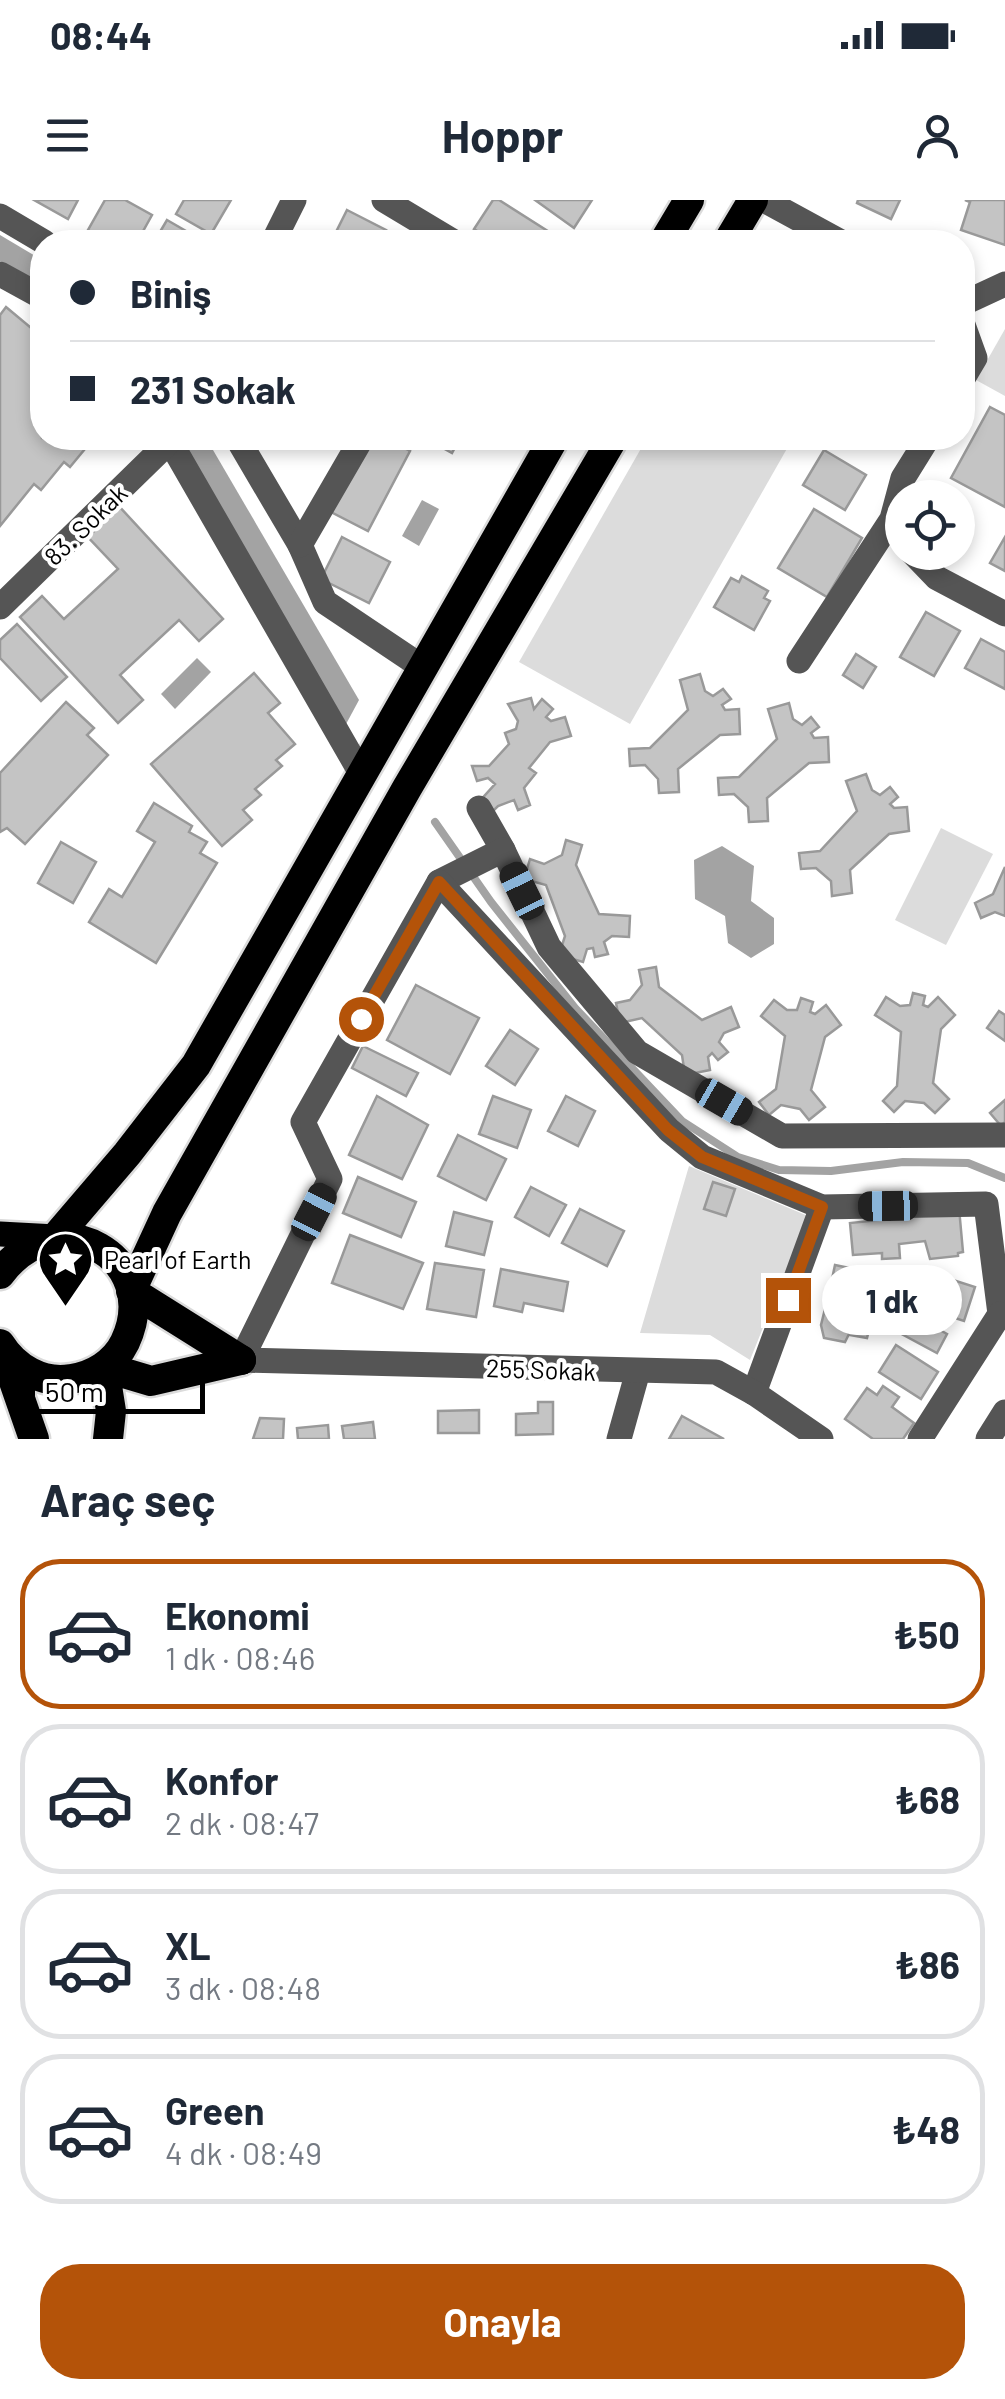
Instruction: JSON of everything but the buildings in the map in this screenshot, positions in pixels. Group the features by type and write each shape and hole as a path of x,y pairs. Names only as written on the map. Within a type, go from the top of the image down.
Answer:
{"highway":[{"path":"671,230 688,200"},
{"path":"735,230 754,200"},
{"path":"56,1238 128,1154 196,1065 547,450"},
{"path":"131,1291 167,1213 387,822 606,450"},
{"path":"0,1274 12,1258 33,1244 56,1238 80,1239 101,1248 118,1264 134,1306 131,1330 120,1350 104,1367 84,1377 61,1381 38,1376 18,1366 0,1347"},
{"path":"131,1291 241,1360"},
{"path":"0,1347 34,1439"},
{"path":"104,1367 150,1381 241,1360"},
{"path":"104,1367 110,1412 108,1439"}],"main road":[{"path":"0,1234 56,1238"}],"street":[{"path":"279,230 294,200"},
{"path":"384,200 434,230"},
{"path":"764,200 819,230"},
{"path":"0,216 30,234"},
{"path":"0,274 30,291"},
{"path":"975,298 1005,284"},
{"name":"83. Sokak","path":"0,606 159,450"},
{"path":"176,450 362,775"},
{"path":"244,450 300,544 325,602 422,667"},
{"path":"300,544 355,450"},
{"path":"903,480 920,450"},
{"path":"799,661 885,544"},
{"path":"929,570 937,578 1005,614"},
{"path":"479,808 492,856 549,947 637,1052 782,1136 1005,1135"},
{"path":"241,1360 330,1179 302,1122 446,879 492,856"},
{"path":"446,879 668,1130 702,1157 822,1207 986,1204 1002,1316 920,1439"},
{"path":"754,1392 822,1207"},
{"name":"255 Sokak","path":"241,1360 716,1372 754,1392 821,1439"},
{"path":"618,1439 638,1372"},
{"path":"988,1439 1005,1412"}],"shaded area":[{"path":"0,235 30,253 30,278 0,261"},
{"path":"1005,329 1005,396 976,380"},
{"path":"187,450 213,450 359,700 345,726"},
{"path":"640,450 786,450 630,724 519,662"},
{"path":"422,500 439,509 419,546 402,536"},
{"path":"197,658 211,672 175,709 161,694"},
{"path":"941,828 993,854 946,945 895,920"},
{"path":"722,846 754,866 751,901 774,918 774,944 751,958 728,943 725,916 695,899 694,860"},
{"path":"689,1166 808,1216 750,1360 710,1335 640,1333"}],"waterway":[{"path":"435,822 491,902 575,1008 682,1121 738,1157 779,1170 831,1171 903,1162 968,1163 1005,1178"}],"place":[{"name":"Pearl of Earth","path":"65,1308"}],"route":[{"path":"361,1019 439,882 668,1130 702,1157 822,1207 788,1300"}]}
